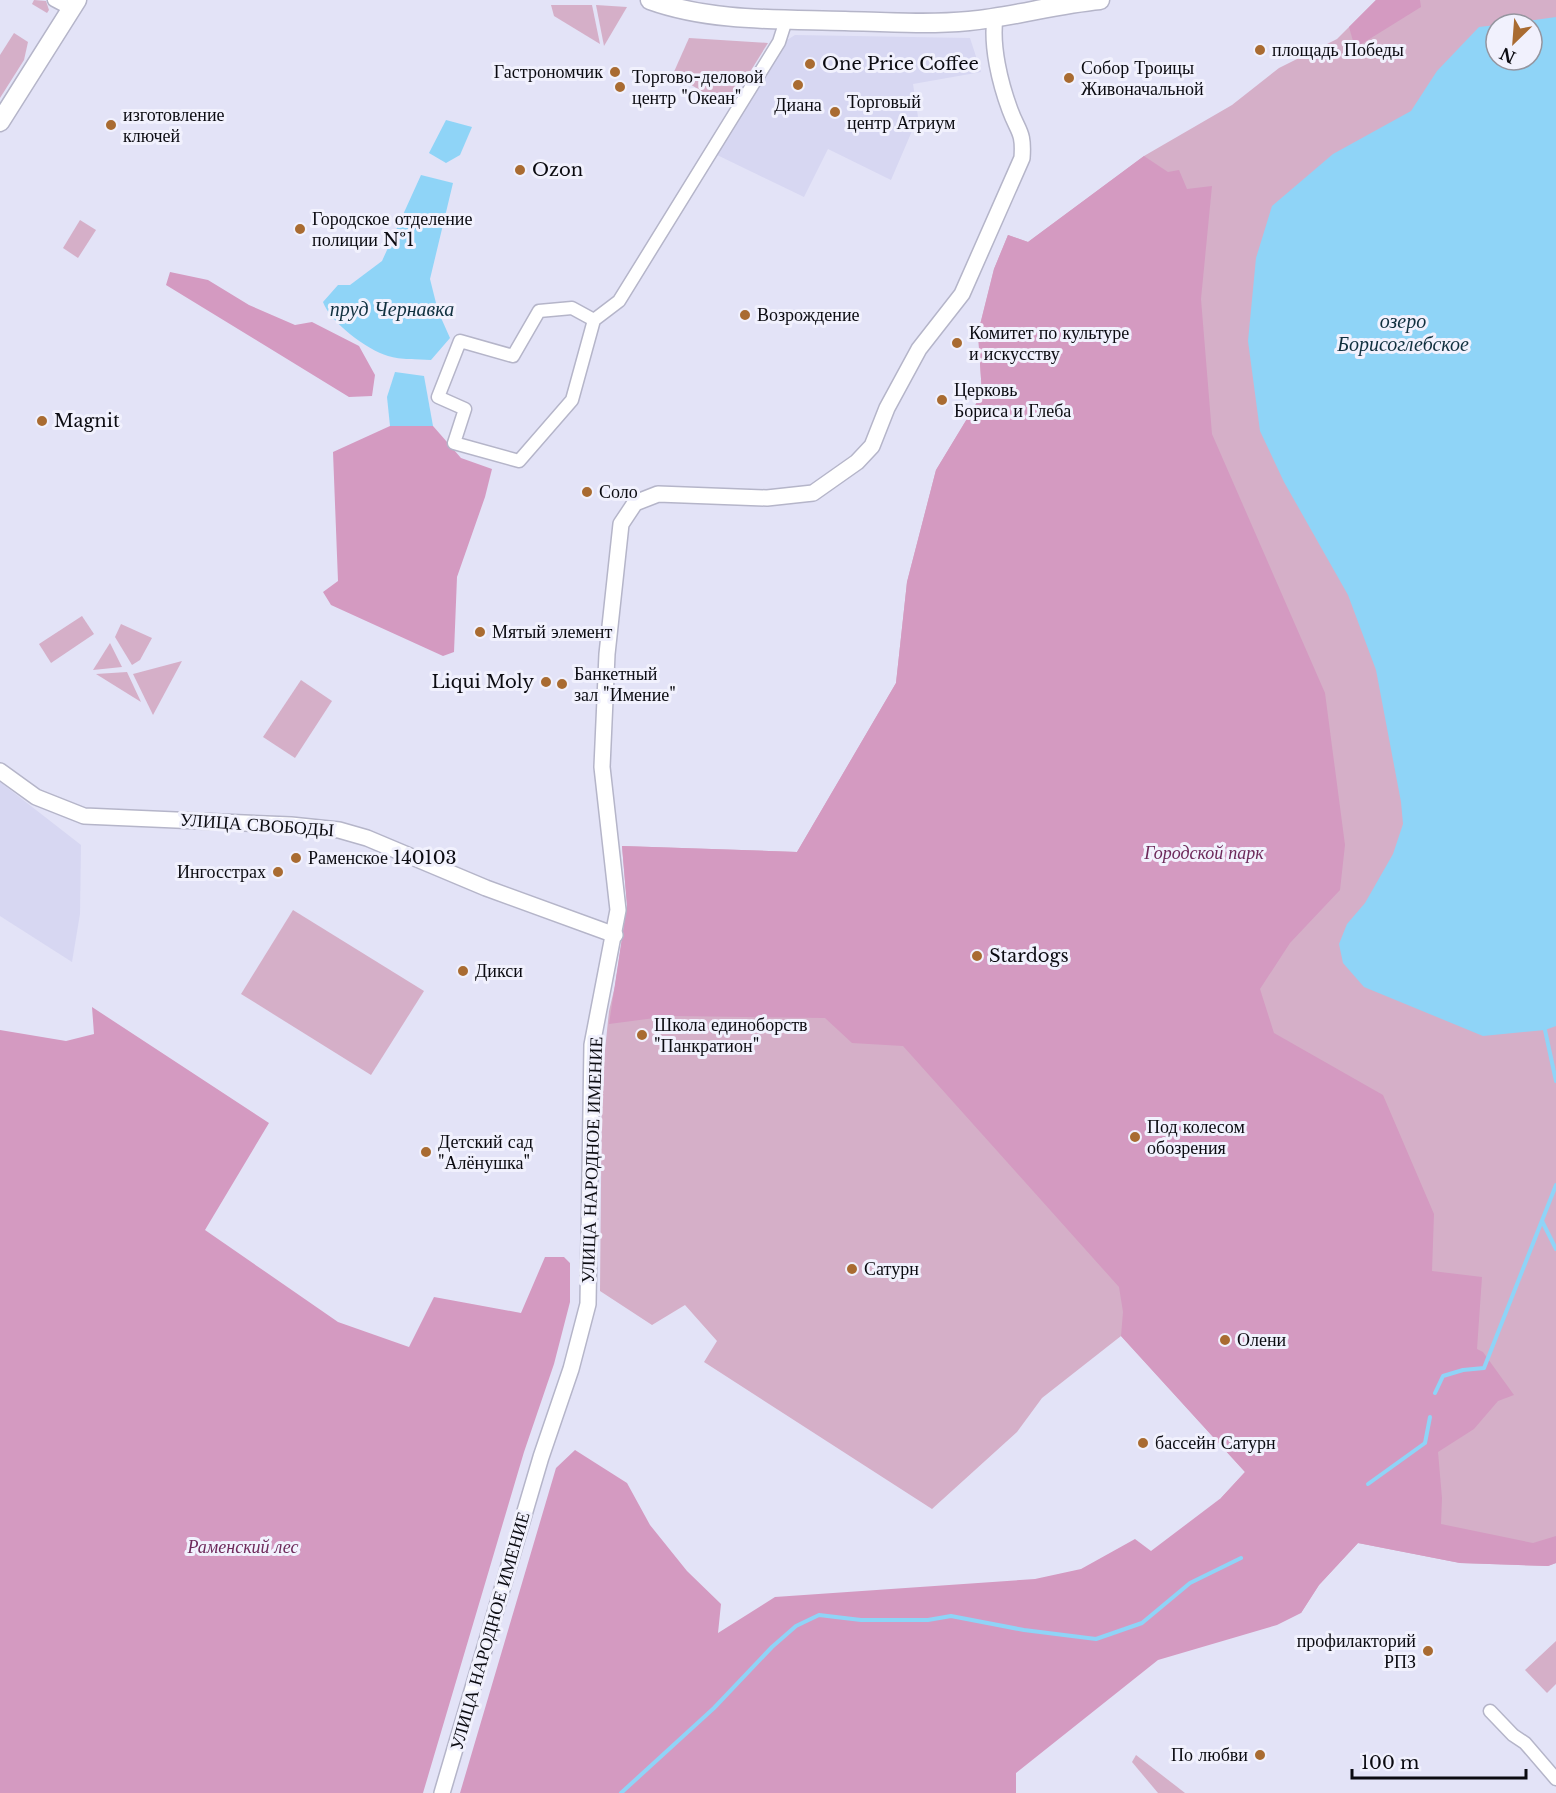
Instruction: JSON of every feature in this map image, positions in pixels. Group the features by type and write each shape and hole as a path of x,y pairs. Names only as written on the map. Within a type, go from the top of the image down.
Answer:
{"main road":[{"path":"650,0 677,10 786,20 913,23 995,18 1061,4 1100,0"},
{"path":"0,122 74,5"}],"street":[{"path":"54,0 74,5"},
{"name":"УЛИЦА НАРОДНОЕ ИМЕНИЕ","path":"442,1793 541,1457 571,1369 588,1304 592,1045 615,936 618,910 615,865 602,767 607,654 617,543 621,524 635,503 658,494 767,498 813,493 838,477 872,446 887,408 918,349 962,294 1022,158 1023,137 1010,110 1000,70 993,31 995,18"},
{"path":"594,320 572,308 539,311 513,356 460,341 438,397 465,409 454,443 519,461 572,400 594,320 619,301 779,42 786,20"},
{"name":"УЛИЦА СВОБОДЫ","path":"0,771 36,797 84,816 291,825 339,830 367,838 486,888 615,936"},
{"path":"1490,1711 1513,1735 1525,1743 1556,1779"}],"shaded area":[{"path":"795,35 970,38 981,72 913,84 918,117 891,180 828,149 804,197 715,154 787,40"},
{"path":"0,782 81,845 80,914 72,962 0,916"}],"green space":[{"path":"34,0 46,1 49,10 47,13 32,4"},
{"name":"Городской парк","path":"1376,0 1556,0 1556,1563 1548,1566 1460,1563 1358,1543 1319,1585 1301,1613 1221,1498 1245,1472 1121,1336 1042,1398 1017,1432 932,1509 704,1362 717,1341 685,1305 652,1325 600,1291 602,1080 609,1011 627,905 622,846 797,852 896,683 907,582 936,470 982,394 978,333 994,269 1008,235 1028,242 1144,156 1232,105 1279,68 1337,39"},
{"path":"1376,0 1420,0 1421,7 1355,48 1349,27"},
{"path":"551,5 592,5 600,44 554,16"},
{"path":"596,5 627,7 604,46"},
{"path":"14,33 28,42 24,60 0,98 0,55"},
{"path":"689,38 768,43 728,107 673,74"},
{"path":"1144,156 1168,172 1179,170 1187,189 1212,186 1201,299 1212,434 1325,693 1345,845 1340,890 1290,943 1260,989 1274,1033 1383,1095 1434,1214 1432,1271 1482,1277 1477,1349 1483,1352 1514,1395 1498,1401 1474,1429 1438,1452 1442,1498 1441,1524 1533,1543 1556,1536 1556,1563 1548,1566 1460,1563 1358,1543 1319,1585 1301,1613 1277,1625 1158,1660 1016,1773 1016,1793 460,1793 556,1468 575,1450 627,1483 650,1525 687,1571 721,1604 718,1633 775,1597 1035,1579 1081,1569 1135,1539 1151,1551 1221,1498 1245,1472 1121,1336 1123,1312 1119,1287 903,1046 852,1043 825,1018 670,1016 609,1024 627,905 622,846 797,852 896,683 907,582 936,470 982,394 978,333 994,269 1008,235 1028,242"},
{"path":"80,220 96,230 78,258 63,248"},
{"path":"170,272 208,280 249,305 295,325 312,322 359,346 375,375 372,396 349,397 166,285"},
{"path":"390,426 433,426 461,458 492,469 485,497 457,577 454,652 443,656 331,605 323,592 338,581 333,452"},
{"path":"82,616 94,634 51,663 39,644"},
{"path":"121,624 152,638 140,660 132,665 115,637"},
{"path":"110,643 122,667 93,670"},
{"path":"182,661 153,715 133,674"},
{"path":"127,672 141,702 96,674"},
{"path":"301,680 332,701 295,758 263,737"},
{"path":"293,910 424,991 371,1075 241,994"},
{"name":"Раменский лес","path":"92,1007 269,1123 205,1230 338,1322 409,1347 434,1297 521,1313 545,1257 564,1257 570,1263 570,1302 554,1364 524,1452 423,1793 0,1793 0,1030 66,1041 94,1034"},
{"path":"1556,1641 1556,1684 1547,1693 1525,1670"},
{"path":"1136,1755 1185,1793 1158,1793 1132,1762"}],"water":[{"name":"озеро Борисоглебское","path":"1556,17 1556,1026 1545,1030 1483,1036 1364,987 1343,963 1339,944 1347,924 1365,903 1393,854 1403,824 1401,802 1376,670 1348,595 1284,482 1260,431 1248,341 1256,258 1272,206 1333,154 1411,111 1437,71 1479,27 1484,26 1484,72 1544,72 1544,19"},
{"path":"446,120 472,127 460,155 446,163 429,153"},
{"name":"пруд Чернавка","path":"421,175 453,183 430,279 438,311 450,338 431,360 404,359 379,353 341,326 323,302 338,285 350,285 382,261"},
{"name":"пруд Чернавка","path":"395,372 424,376 433,426 390,426 387,397"}],"waterway":[{"path":"1545,1030 1556,1081"},
{"path":"1435,1393 1443,1376 1463,1370 1484,1368 1556,1185"},
{"path":"1542,1221 1556,1249"},
{"path":"1368,1484 1425,1443 1430,1417"},
{"path":"621,1793 714,1708 772,1647 796,1626 819,1615 861,1620 928,1620 951,1616 1024,1630 1096,1639 1142,1623 1190,1583 1241,1558"}],"place":[{"name":"площадь Победы","path":"1260,50"},
{"name":"One Price Coffee","path":"810,64"},
{"name":"Гастрономчик","path":"615,72"},
{"name":"Собор Троицы Живоначальной","path":"1069,78"},
{"name":"Диана","path":"798,85"},
{"name":"Торгово-деловой центр \"Океан\"","path":"620,87"},
{"name":"Торговый центр Атриум","path":"835,112"},
{"name":"изготовление ключей","path":"111,125"},
{"name":"Ozon","path":"520,170"},
{"name":"Городское отделение полиции №1","path":"300,229"},
{"name":"Возрождение","path":"745,315"},
{"name":"Комитет по культуре и искусству","path":"957,343"},
{"name":"Церковь Бориса и Глеба","path":"942,400"},
{"name":"Magnit","path":"42,421"},
{"name":"Соло","path":"587,492"},
{"name":"Мятый элемент","path":"480,632"},
{"name":"Liqui Moly","path":"546,682"},
{"name":"Банкетный зал \"Имение\"","path":"562,684"},
{"name":"Раменское 140103","path":"296,858"},
{"name":"Ингосстрах","path":"278,872"},
{"name":"Stardogs","path":"977,956"},
{"name":"Дикси","path":"463,971"},
{"name":"Школа единоборств \"Панкратион\"","path":"642,1035"},
{"name":"Под колесом обозрения","path":"1135,1137"},
{"name":"Детский сад \"Алёнушка\"","path":"426,1152"},
{"name":"Сатурн","path":"852,1269"},
{"name":"Олени","path":"1225,1340"},
{"name":"бассейн Сатурн","path":"1143,1443"},
{"name":"профилакторий РПЗ","path":"1428,1651"},
{"name":"По любви","path":"1260,1755"}]}
